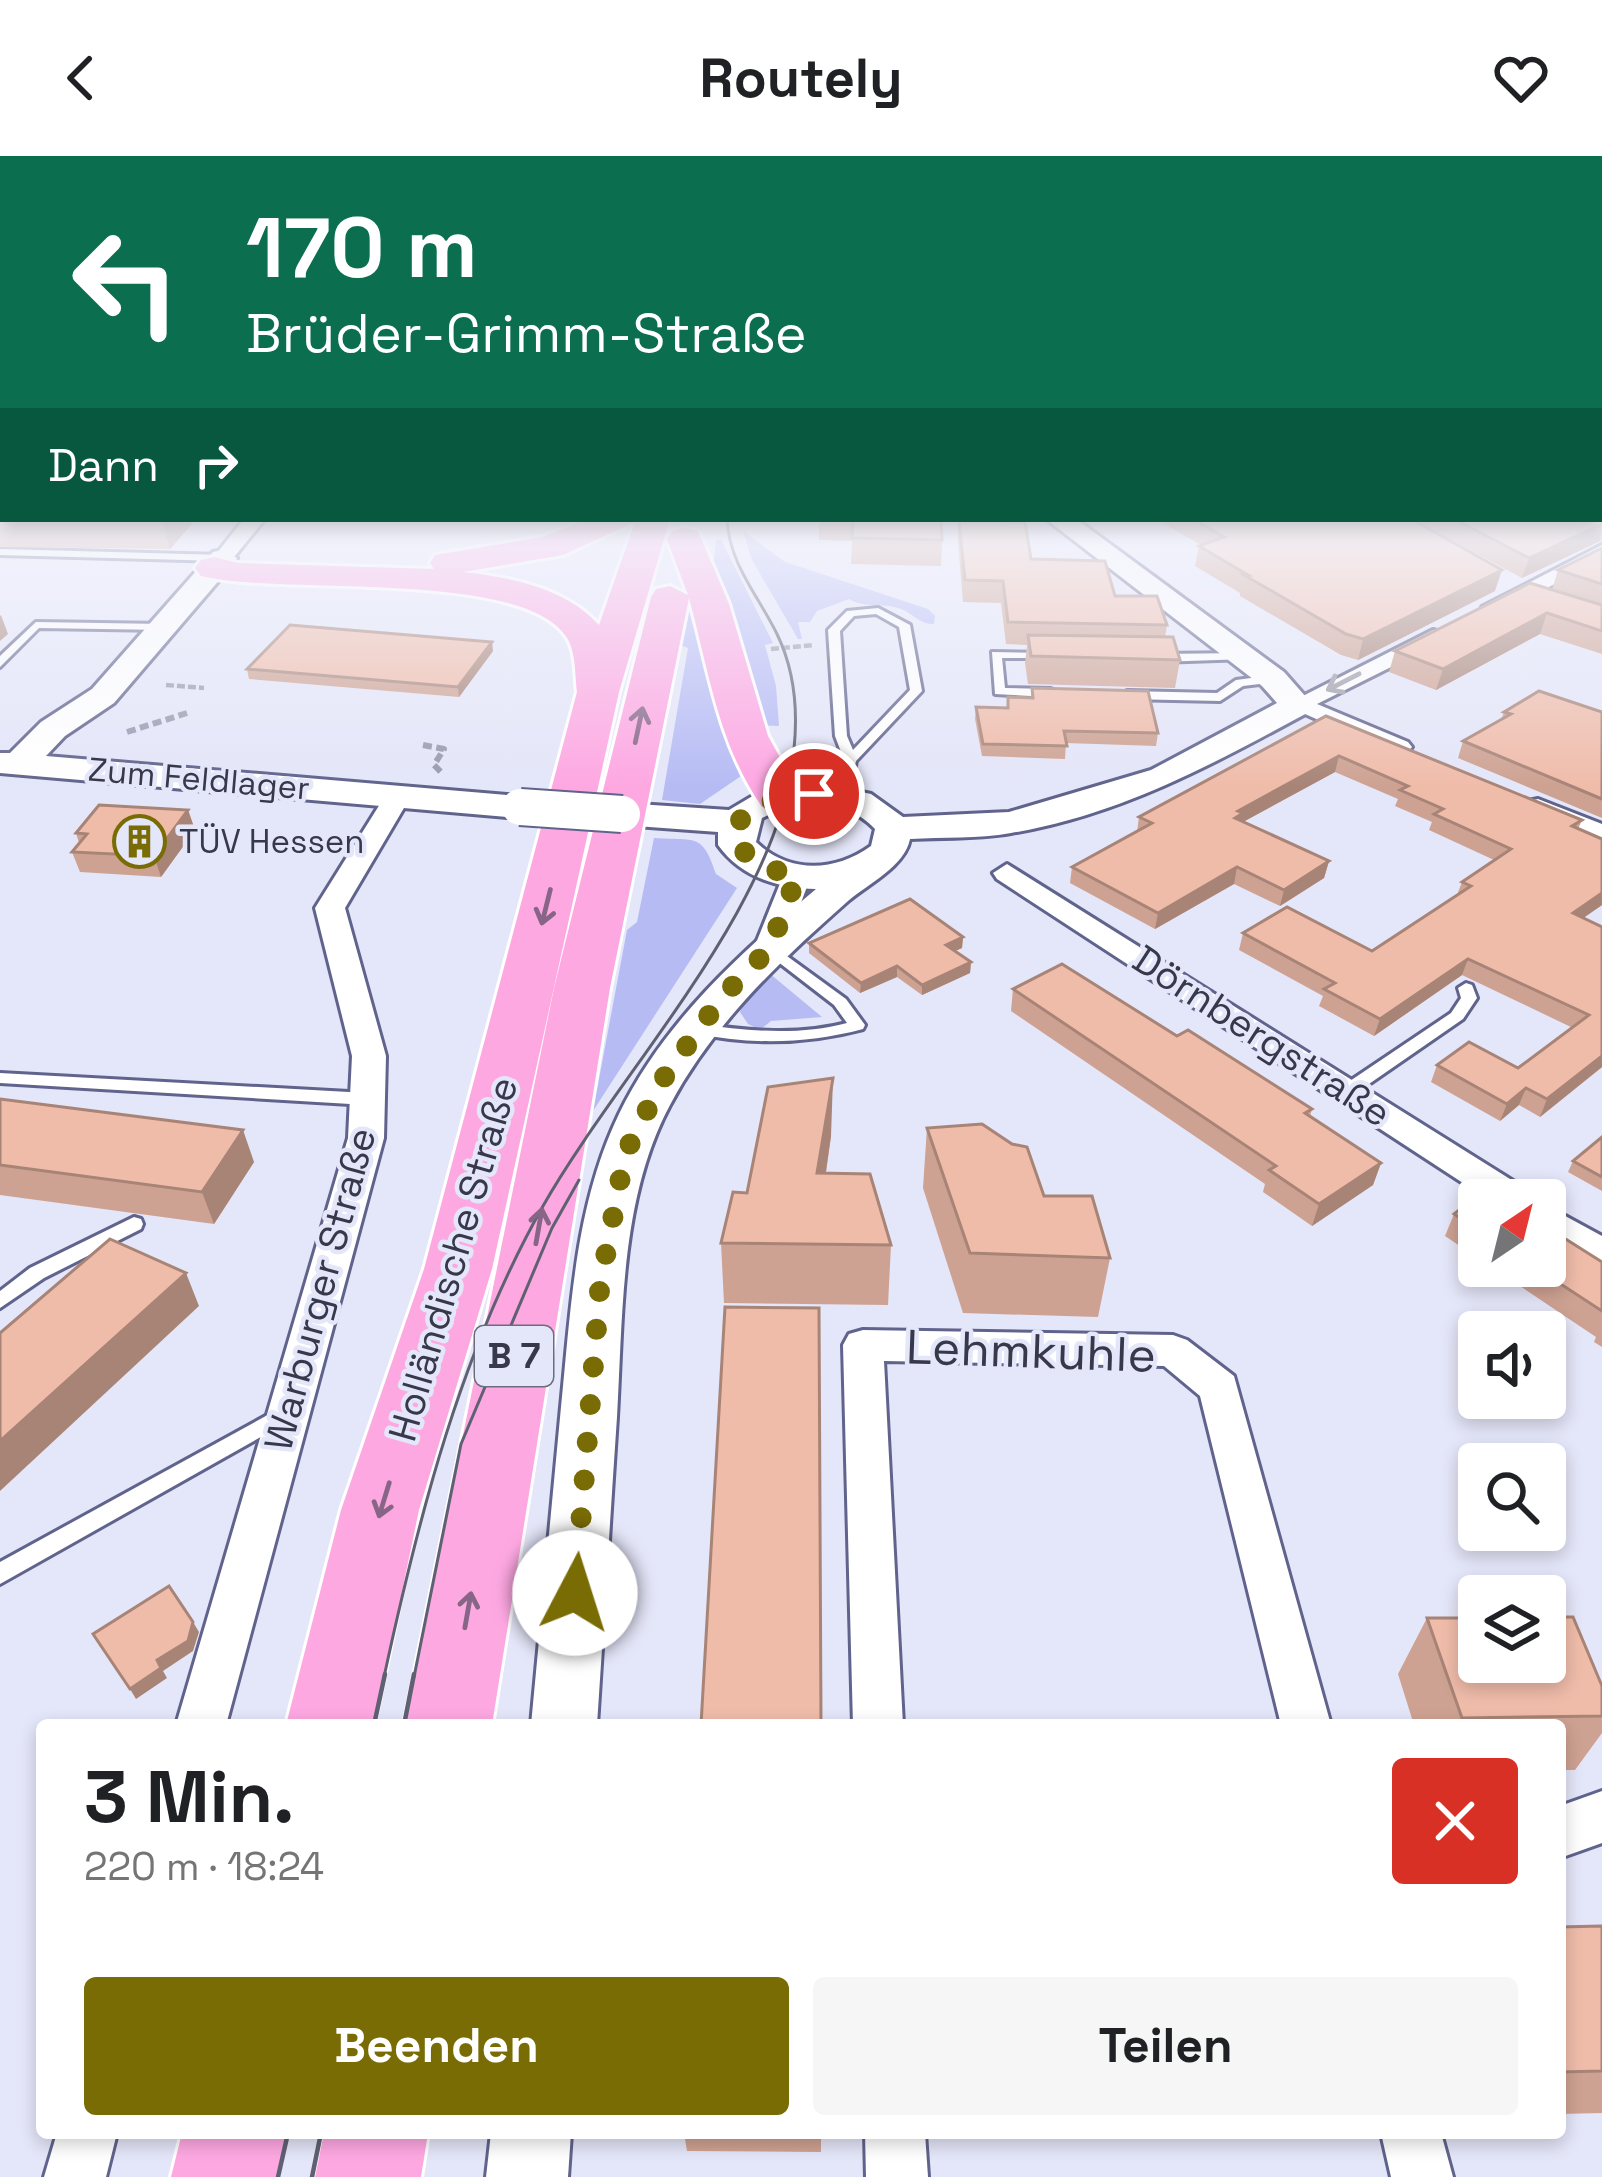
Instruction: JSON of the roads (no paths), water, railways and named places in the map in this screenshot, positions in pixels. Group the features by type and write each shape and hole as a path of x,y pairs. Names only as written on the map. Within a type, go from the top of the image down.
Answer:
{"highway":[{"path":"173,616 222,598"},
{"path":"530,598 571,618 588,639 598,692"},
{"name":"Holländische Straße","path":"331,1719 380,1510 458,1269 559,784 642,598"},
{"name":"Holländische Straße","path":"449,1719 589,954 661,598"},
{"path":"708,598 740,725 754,763 779,797"},
{"path":"224,2177 233,2139"},
{"path":"368,2177 375,2139"}],"street":[{"path":"10,763 71,751 108,719 188,598"},
{"path":"1165,598 1273,679 1297,705 1430,760"},
{"path":"893,829 1009,823 1080,806 1163,777 1492,598"},
{"path":"1544,598 1562,605"},
{"path":"108,719 110,744 177,777"},
{"name":"Zum Feldlager","path":"10,763 398,796 559,784 670,817 738,822"},
{"path":"862,869 797,876 763,867 736,845 738,822 761,803 846,778 893,829"},
{"name":"Warburger Straße","path":"203,1719 366,1138 369,1056 330,908 398,796"},
{"path":"1516,797 1602,834"},
{"path":"564,1719 600,1285 625,1154 663,1079 722,997 770,948 889,851 893,829"},
{"name":"Dörnbergstraße","path":"1007,873 1483,1179"},
{"path":"770,948 797,876"},
{"path":"1566,1232 1602,1255"},
{"name":"Lehmkuhle","path":"878,1719 863,1345 1173,1351 1219,1388 1304,1719"},
{"path":"1566,1830 1602,1817"},
{"path":"75,2177 85,2139"},
{"path":"527,2177 530,2139"},
{"path":"895,2139 896,2177"},
{"path":"1412,2139 1422,2177"}],"lane":[{"path":"878,611 904,625 916,691 846,778 834,631 851,613 878,611"},
{"path":"0,663 36,625 173,616"},
{"path":"1061,656 995,654 999,692 1065,693"},
{"path":"1149,658 1243,657"},
{"path":"1109,694 1220,697 1240,683 1273,679"},
{"path":"699,1029 755,1037 817,1037 856,1025 840,1002 770,948"},
{"path":"1347,1091 1457,1016 1469,998 1466,988"},
{"path":"0,1078 367,1099"},
{"path":"0,1301 37,1273 134,1224"},
{"path":"0,1574 288,1412"}],"tram line":[{"path":"384,1677 446,1435 514,1261 575,1154 729,927 760,868 782,808 794,749 795,705 783,647 757,598"},
{"path":"414,1677 461,1444 552,1228 579,1180"},
{"path":"375,1719 385,1674"},
{"path":"405,1719 414,1674"},
{"path":"278,2177 287,2139"},
{"path":"312,2177 320,2139"}],"place":[{"name":"TÜV Hessen","path":"140,842"}]}
